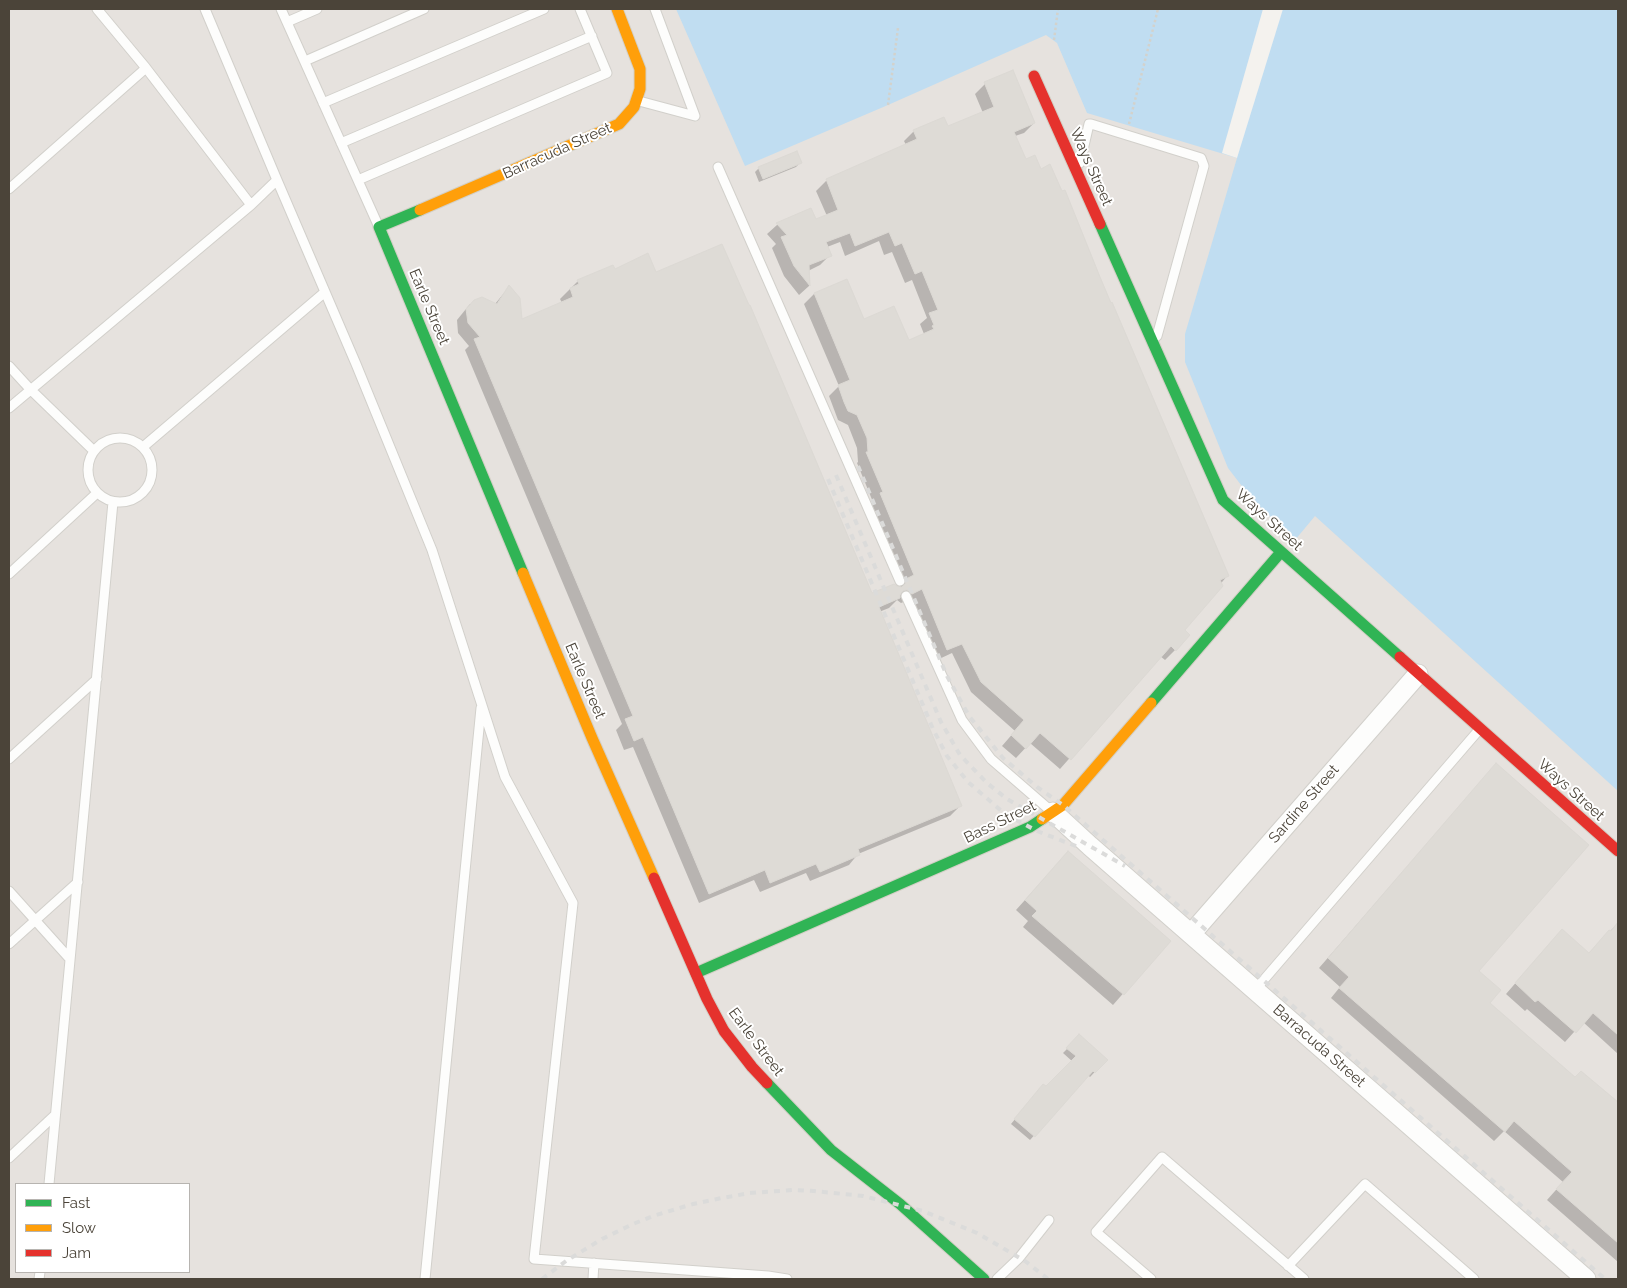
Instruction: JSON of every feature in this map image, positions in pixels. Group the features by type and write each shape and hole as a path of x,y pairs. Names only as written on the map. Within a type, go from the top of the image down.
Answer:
{"street":[{"name":"Barracuda Street","path":"379,227 619,124 634,107 637,100 640,89 640,69 617,9"},
{"name":"Ways Street","path":"1034,76 1223,500 1618,852"},
{"name":"Earle Street","path":"379,227 592,738 707,999 724,1031 752,1068 831,1150 900,1204 984,1279"},
{"name":"Bass Street","path":"696,973 1030,827 1063,805 1281,552"},
{"name":"Sardine Street","path":"1191,934 1418,674"},
{"name":"Barracuda Street","path":"1053,812 1586,1279"}],"lane":[{"path":"97,9 146,68 252,204"},
{"path":"205,9 356,364 432,550 505,777 573,903 534,1259 787,1279"},
{"name":"Earle Street","path":"281,9 379,227"},
{"path":"287,22 316,9"},
{"path":"304,61 424,9"},
{"path":"323,103 544,9"},
{"path":"358,180 607,73 580,9"},
{"path":"637,100 695,116 655,9"},
{"path":"341,143 592,36"},
{"path":"9,189 146,68"},
{"path":"1078,175 1088,124 1201,158 1204,166 1154,346"},
{"path":"718,167 900,581"},
{"path":"9,408 252,204 277,180"},
{"path":"143,447 325,292"},
{"path":"9,366 94,451"},
{"path":"127,438 143,447 152,463 152,472 150,481 140,496 132,501 113,502 97,494 91,486 88,468 94,451 100,444 108,440 127,438"},
{"path":"9,574 97,494"},
{"path":"48,1183 113,502"},
{"path":"906,596 962,720 991,759 1053,812"},
{"path":"9,759 97,678"},
{"path":"425,1279 481,703"},
{"path":"1255,990 1480,729"},
{"path":"9,944 78,882"},
{"path":"9,891 70,959"},
{"path":"9,1158 55,1116"},
{"path":"1151,1279 1096,1232 1162,1157 1304,1279"},
{"path":"1288,1266 1365,1184 1474,1279"},
{"path":"997,1279 1019,1258 1049,1220"},
{"path":"593,1279 594,1263"}],"path":[{"path":"1054,40 1058,9"},
{"path":"1128,125 1158,9"},
{"path":"888,105 898,28"}],"shaded area":[{"path":"9,9 1618,9 1618,1279 9,1279"}],"water":[{"path":"676,9 1618,9 1618,791 1315,516 1295,540 1251,498 1228,468 1185,362 1185,334 1237,158 1087,113 1057,43 1046,35 745,166"}],"pier":[{"path":"1263,9 1283,9 1237,158 1222,153"}],"building":[{"path":"1013,70 1035,123 1014,132 1026,159 1035,155 1041,169 1050,164 1062,191 1065,190 1111,303 1229,576 1220,580 1223,586 1185,630 1190,635 1176,651 1171,646 1071,760 1040,733 1026,749 1011,735 1024,720 981,682 962,644 947,650 922,589 912,594 907,590 903,591 900,598 879,607 962,806 858,849 860,855 820,872 816,864 770,883 765,870 709,894 643,737 634,741 625,719 633,716 474,339 480,337 468,323 466,309 474,300 482,297 497,304 509,285 520,298 522,319 573,297 570,288 579,284 577,280 613,265 615,269 648,253 656,272 722,244 750,305 872,593 894,584 902,587 906,579 914,575 880,493 883,492 866,452 868,452 867,438 857,415 848,411 844,402 838,385 850,380 814,293 847,279 864,319 894,306 909,340 934,329 929,313 938,310 922,271 915,274 902,243 895,246 889,232 855,246 850,233 826,242 832,256 809,265 810,286 794,266 781,237 787,235 776,223 811,208 816,219 838,210 826,179 917,139 913,130 944,117 948,126 994,107 984,82"},
{"path":"797,151 802,163 763,179 758,167"},
{"path":"1496,763 1589,845 1479,971 1501,990 1490,1003 1575,1077 1581,1071 1618,1102 1618,1243 1556,1189 1572,1172 1514,1121 1505,1132 1339,988 1349,977 1328,958"},
{"path":"1068,851 1171,941 1124,995 1032,916 1037,911 1025,900"},
{"path":"1618,922 1618,1035 1593,1013 1576,1033 1538,1000 1535,1002 1515,983 1562,929 1589,953"},
{"path":"1079,1034 1108,1060 1095,1073 1093,1071 1035,1137 1014,1119 1043,1084 1046,1086 1076,1056 1066,1048"}],"railway":[{"path":"858,466 947,676 969,716 1003,758 1037,787 1063,805 1605,1279"},
{"path":"836,475 941,722 960,755 987,783 1007,799 1125,866"},
{"path":"828,479 933,729 947,756 968,782 1005,814 1037,831 1081,848"},
{"path":"542,1279 566,1261 602,1239 653,1216 693,1204 722,1198 750,1193 793,1190 863,1196 923,1211 977,1233 1025,1261 1048,1279"}],"traffic: fast":[{"path":"420,210 379,227 523,573"},
{"path":"1100,224 1223,500 1400,657"},
{"path":"1151,703 1281,552"},
{"path":"696,973 1030,827 1042,819"},
{"path":"767,1083 831,1150 900,1204 984,1279"}],"traffic: slow":[{"path":"420,210 619,124 634,107 640,89 640,69 617,9"},
{"path":"523,573 592,738 654,878"},
{"path":"1042,819 1063,805 1151,703"}],"traffic: jam":[{"path":"1034,76 1100,224"},
{"path":"1400,657 1618,851"},
{"path":"654,878 707,999 724,1031 767,1083"}]}
